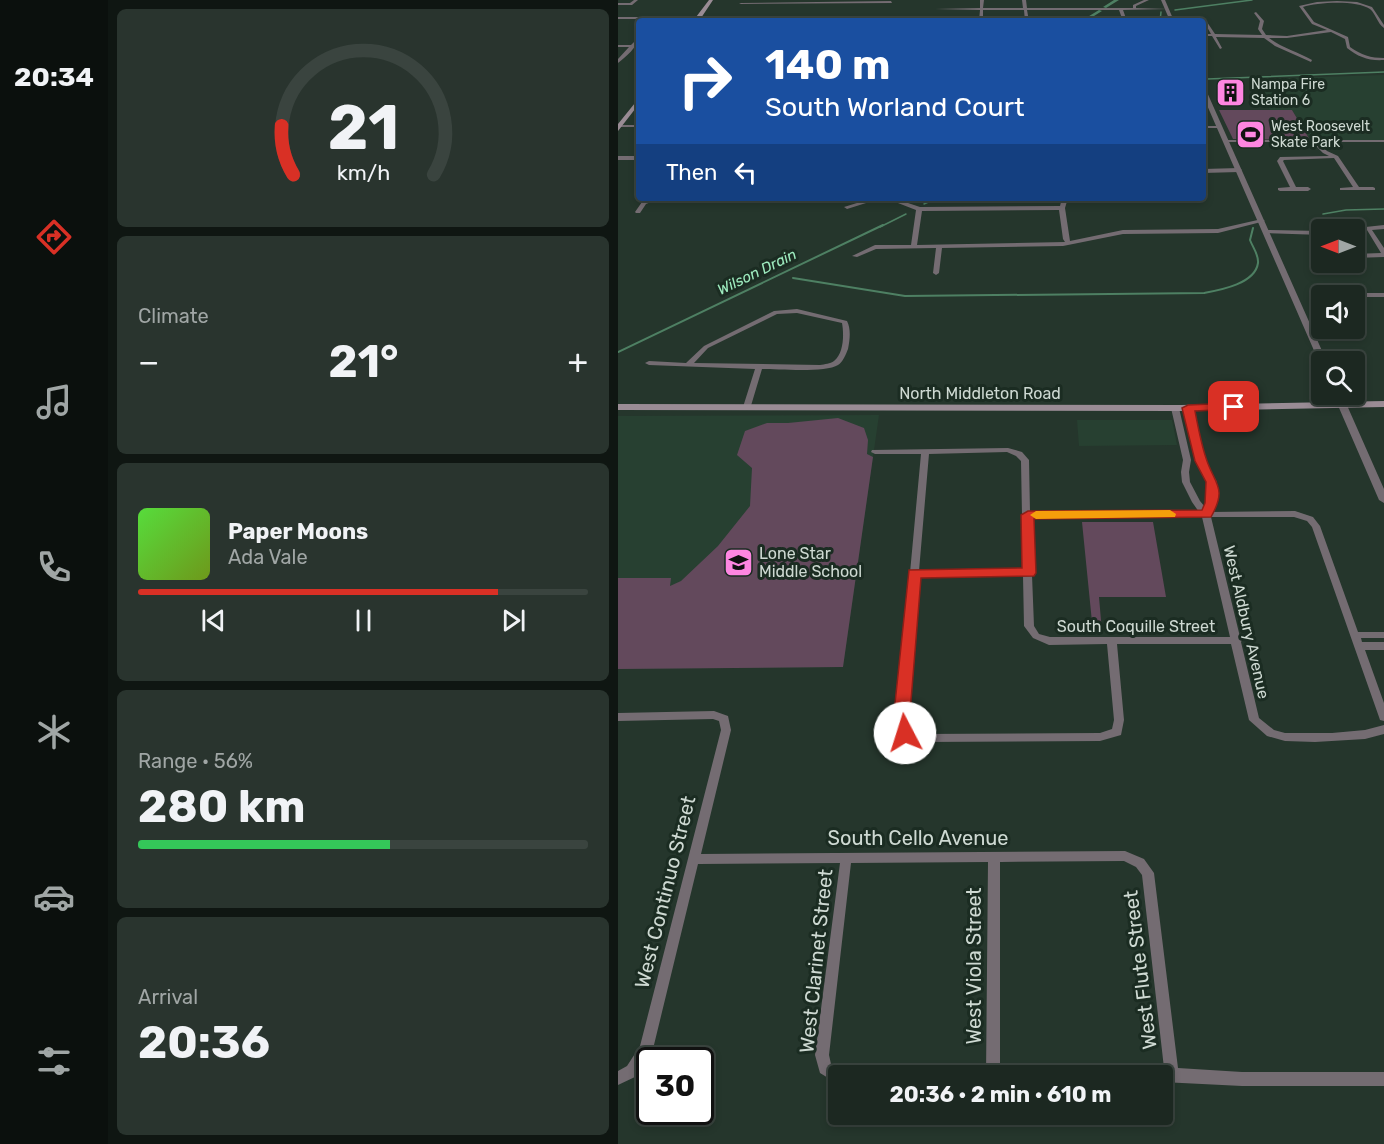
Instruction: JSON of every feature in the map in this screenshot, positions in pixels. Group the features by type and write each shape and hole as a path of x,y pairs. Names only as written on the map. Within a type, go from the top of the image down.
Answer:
{"main road":[{"path":"698,18 711,0"},
{"path":"619,127 636,104"},
{"name":"North Middleton Road","path":"618,407 1188,408 1311,401"},
{"name":"North Middleton Road","path":"1365,402 1384,404"}],"street":[{"path":"618,4 631,4 636,0"},
{"path":"935,18 938,0"},
{"path":"981,18 982,0"},
{"path":"1024,0 1027,18"},
{"path":"1067,0 1068,9"},
{"path":"1135,9 1134,6 1147,0"},
{"path":"1163,0 1171,18"},
{"path":"1384,27 1371,8 1357,1 1333,0 1301,6 1310,20 1347,38 1348,47 1362,57 1384,58"},
{"path":"743,2 891,2"},
{"path":"937,9 1167,9"},
{"path":"1121,9 1124,18"},
{"path":"1256,13 1262,21 1260,29 1264,37 1274,45 1296,51 1311,61"},
{"path":"618,18 636,19"},
{"path":"852,18 872,18"},
{"path":"1206,22 1220,48"},
{"path":"1206,35 1301,36 1331,31"},
{"path":"618,62 636,42"},
{"path":"618,46 636,46"},
{"path":"1206,100 1262,220 1318,351"},
{"path":"619,127 636,126"},
{"path":"1206,127 1220,127"},
{"path":"1226,141 1384,141"},
{"path":"1313,141 1325,152 1338,159 1357,189"},
{"path":"1294,189 1280,161 1282,158 1334,157"},
{"path":"618,158 636,158"},
{"path":"1206,171 1239,170"},
{"path":"1280,189 1308,189"},
{"path":"1342,189 1373,189"},
{"path":"638,212 646,201"},
{"path":"848,207 869,201"},
{"path":"896,201 919,209 1062,208"},
{"path":"1064,201 1062,208 1066,239 1069,243"},
{"path":"914,246 919,209"},
{"path":"855,256 875,247 1069,243 1123,232 1224,230 1262,220"},
{"path":"1365,228 1384,227"},
{"path":"1365,255 1384,254 1368,228"},
{"path":"1267,232 1311,233"},
{"path":"936,273 939,246"},
{"path":"1365,295 1384,295"},
{"path":"649,363 688,365 820,367 836,363 842,356 848,328 845,322 784,310 706,347 688,365"},
{"path":"747,407 759,366"},
{"path":"1342,405 1384,500"},
{"name":"West Aldbury Avenue","path":"1175,408 1187,460 1186,482 1196,502 1206,514 1254,720 1266,732 1280,737 1363,736 1384,730"},
{"name":"West Aldbury Avenue","path":"1188,408 1201,461 1213,482 1211,503 1206,514"},
{"path":"875,452 1008,450 1019,454 1025,460 1029,573 914,574"},
{"path":"925,451 902,713 905,733 921,738 1100,737 1117,732 1119,720 1112,642"},
{"path":"1028,515 1295,514 1310,519 1316,526 1384,717"},
{"name":"South Coquille Street","path":"1029,573 1029,626 1036,636 1049,641 1237,640"},
{"path":"1355,635 1384,635"},
{"path":"1359,646 1384,646"},
{"name":"West Continuo Street","path":"618,717 714,715 724,719 726,730 646,1049 632,1071 618,1078"},
{"name":"South Cello Avenue","path":"694,859 1125,856 1140,863"},
{"name":"West Viola Street","path":"993,1065 994,857"},
{"name":"West Clarinet Street","path":"828,1070 825,1068 822,1055 846,858"},
{"name":"West Flute Street","path":"1140,863 1148,873 1171,1065"},
{"path":"1173,1075 1242,1079 1384,1079"}],"shaded area":[{"path":"1384,75 1384,140 1310,140 1292,110 1270,110 1253,79"},
{"path":"1219,110 1292,110 1310,140 1233,139"},
{"name":"Lone Star Middle School","path":"879,415 843,667 618,669 618,416"},
{"name":"Lone Star Middle School","path":"838,418 864,428 868,440 867,454 873,457 843,667 618,669 618,578 671,578 670,586 681,581 718,546 750,506 752,468 737,455 745,431 767,423"},
{"path":"1077,420 1172,420 1177,445 1079,446"},
{"path":"1082,522 1153,522 1166,597 1099,597 1102,632 1093,632"}],"waterway":[{"path":"1105,7 1117,0"},
{"name":"Wilson Drain","path":"1175,10 1252,0"},
{"path":"1088,18 1100,11"},
{"name":"Wilson Drain","path":"1160,18 1161,12"},
{"path":"1207,79 1384,72"},
{"name":"Wilson Drain","path":"924,204 930,201"},
{"path":"1323,214 1346,210 1384,209"},
{"name":"Wilson Drain","path":"880,227 906,214"},
{"name":"Wilson Drain","path":"618,352 883,225"},
{"path":"793,278 905,296 1204,293 1236,285 1251,276 1258,263 1258,257 1250,240 1253,228"}],"slow traffic":[{"path":"1036,515 1170,514"}],"place":[{"name":"Nampa Fire Station 6","path":"1230,92"},
{"name":"West Roosevelt Skate Park","path":"1250,134"},
{"name":"Lone Star Middle School","path":"738,562"}],"route":[{"path":"905,733 902,713 914,574 1029,573 1028,515 1206,514 1211,503 1213,482 1201,461 1188,408 1234,407"}]}
